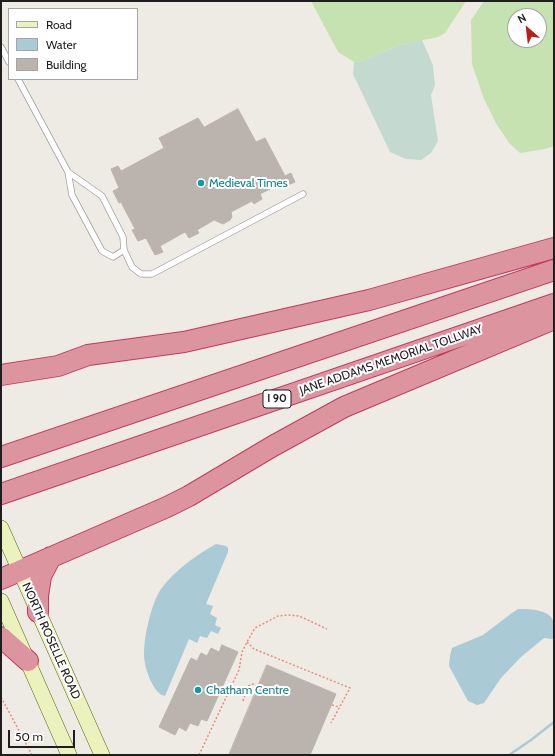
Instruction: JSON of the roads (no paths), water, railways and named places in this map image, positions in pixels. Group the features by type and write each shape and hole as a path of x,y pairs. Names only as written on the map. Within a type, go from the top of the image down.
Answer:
{"highway":[{"path":"1,375 58,366 88,356 184,342 369,300 554,248"},
{"path":"1,458 554,270"},
{"name":"JANE ADDAMS MEMORIAL TOLLWAY","path":"1,494 554,304"},
{"path":"1,579 189,496 248,460 344,407 554,319"},
{"path":"1,363 65,352 88,356"},
{"path":"38,612 38,596 41,576 51,557"},
{"path":"1,637 28,661"}],"main road":[{"name":"NORTH ROSELLE ROAD","path":"2,530 102,755"},
{"path":"1,601 69,755"}],"lane":[{"path":"1,48 8,60"},
{"path":"19,80 68,172 72,195 102,251 113,257 124,250"},
{"path":"68,172 102,196 123,237 124,250 132,267 141,274 152,274 303,194"}],"water":[{"path":"216,544 226,546 228,548 228,552 206,604 213,606 210,614 217,618 215,625 221,628 218,634 211,631 207,638 200,636 197,643 189,639 165,696 160,694 152,684 145,663 144,646 150,614 161,589 173,575 193,558"},
{"path":"518,609 540,611 549,615 554,624 554,638 544,638 521,657 501,678 484,703 477,705 468,701 449,666 452,648 483,635"}],"waterway":[{"path":"509,755 554,722"}],"place":[{"name":"Medieval Times","path":"201,183"},
{"name":"Chatham Centre","path":"198,690"}]}
